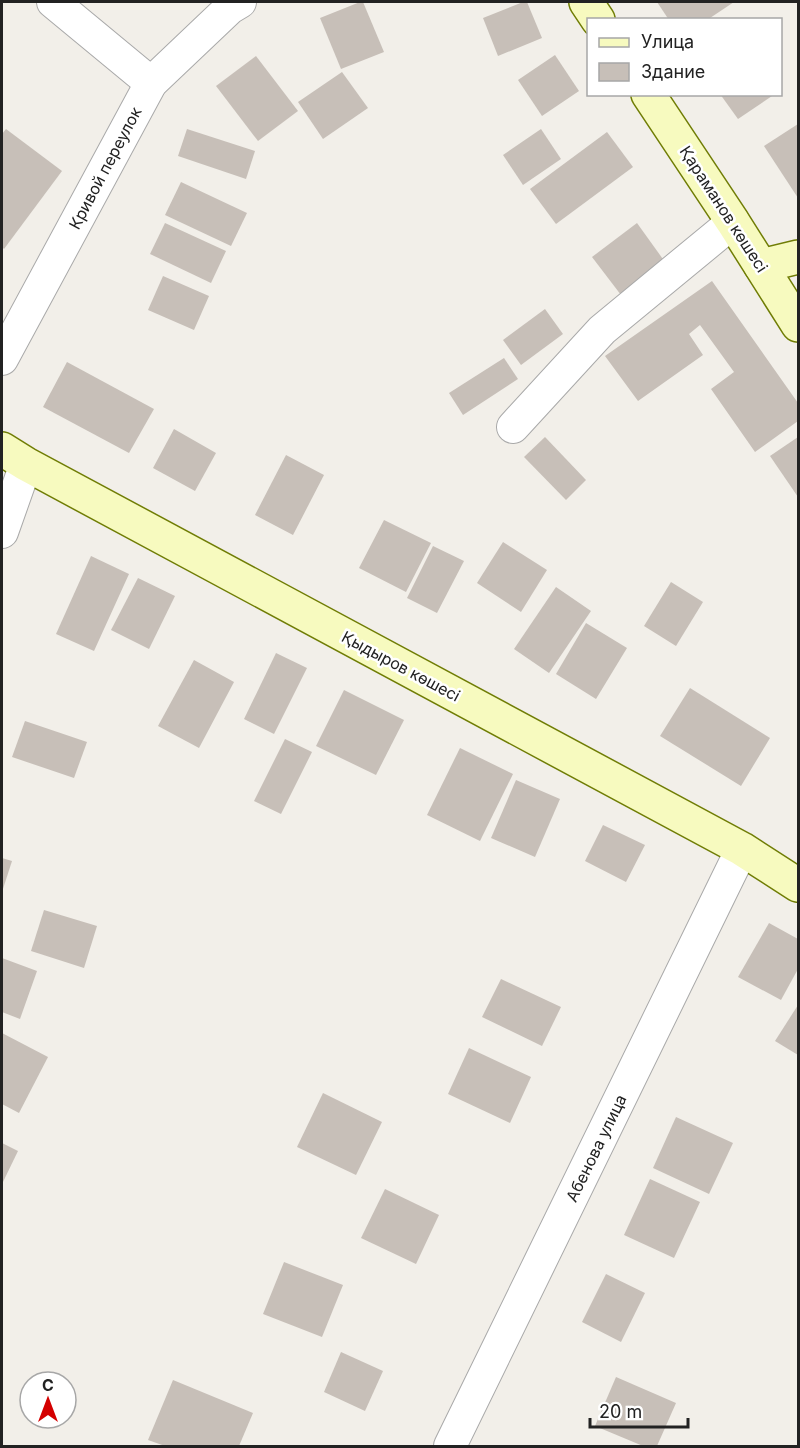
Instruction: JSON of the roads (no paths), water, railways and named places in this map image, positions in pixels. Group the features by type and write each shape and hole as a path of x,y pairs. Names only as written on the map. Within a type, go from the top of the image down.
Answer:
{"street":[{"path":"53,2 151,83"},
{"name":"Кривой переулок","path":"2,359 151,83 230,8 240,2"},
{"path":"586,2 597,18"},
{"name":"Қараманов көшесі","path":"649,96 734,222 798,325"},
{"path":"513,427 602,330 734,222"},
{"path":"761,267 798,256"},
{"path":"2,532 14,457"},
{"name":"Қыдыров көшесі","path":"14,457 742,849 798,885"},
{"name":"Абенова улица","path":"450,1446 742,849"}]}
